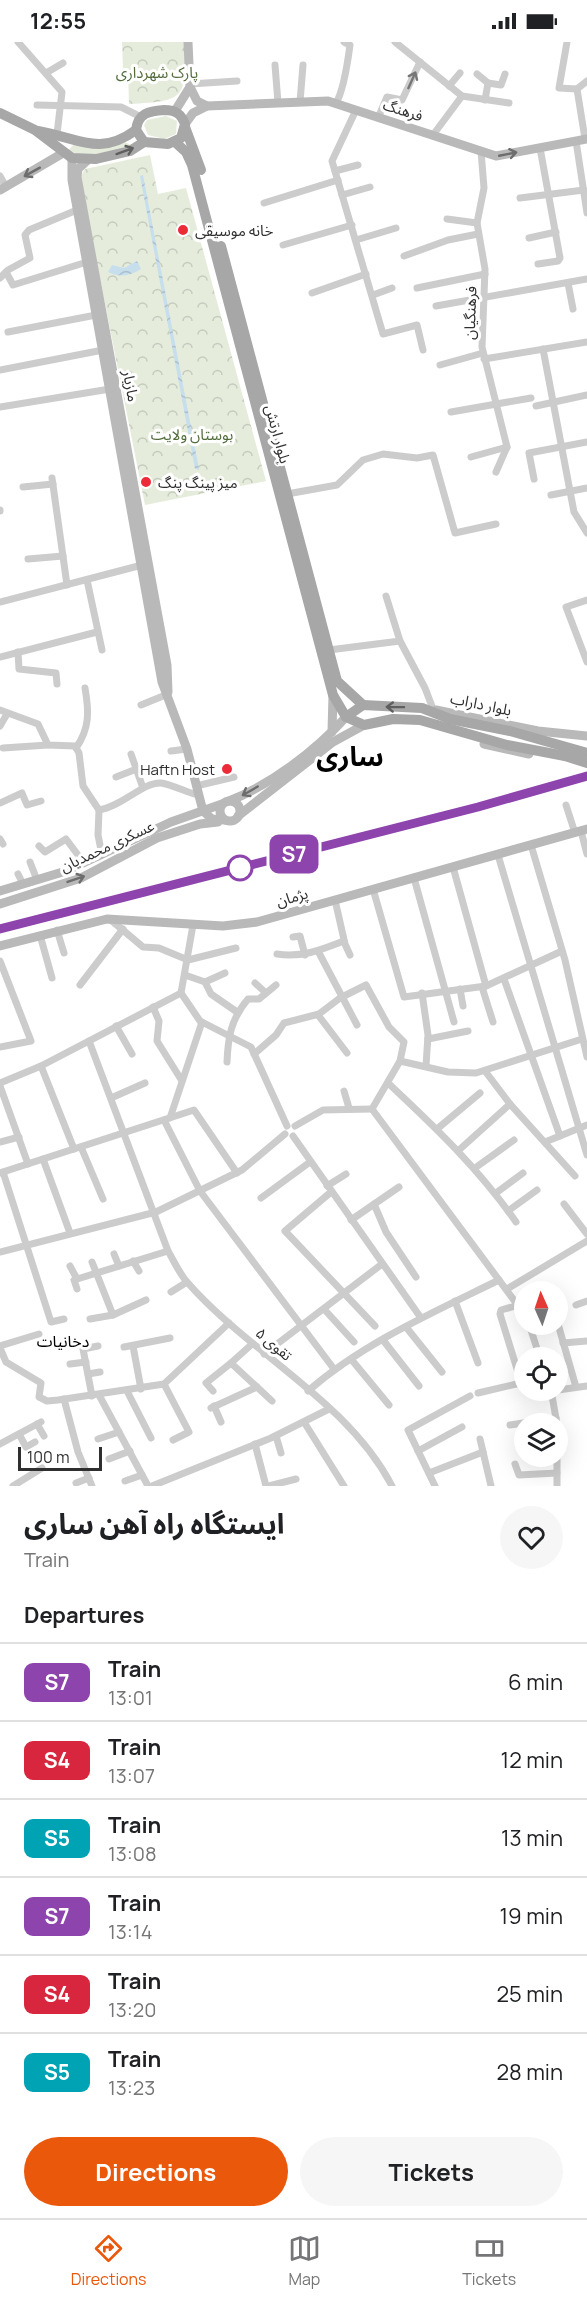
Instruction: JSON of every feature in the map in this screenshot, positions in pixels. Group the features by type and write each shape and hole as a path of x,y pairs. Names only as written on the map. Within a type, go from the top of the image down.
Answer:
{"main road":[{"path":"188,42 190,86 197,101 207,106"},
{"path":"175,111 190,86"},
{"name":"فرهنگ","path":"207,106 300,102 336,103 498,156 583,140"},
{"path":"0,113 35,130 67,155 89,159 129,151 144,142 158,145 175,142 181,138 185,125 193,113 207,106"},
{"path":"35,130 94,144 112,144 136,130 141,117 154,111 175,111 182,116 185,125"},
{"name":"بلوار ارتش","path":"185,125 199,164 223,267 333,695 346,717"},
{"path":"136,130 144,142"},
{"path":"67,155 65,144 76,140"},
{"name":"بلوار ارتش","path":"175,142 186,152 192,165 223,267"},
{"path":"3,188 67,155"},
{"name":"مازیار","path":"67,155 96,315 103,350 108,362 110,389 135,507 142,565 165,676"},
{"name":"مازیار","path":"89,159 78,169 77,177 108,362 168,694 187,749 203,811"},
{"name":"بلوار ارتش","path":"293,535 337,681 365,705"},
{"path":"332,732 333,695"},
{"path":"346,717 365,705"},
{"path":"365,705 365,716 368,723"},
{"name":"بلوار داراب","path":"365,705 428,709 538,731 584,736"},
{"path":"428,709 450,718 566,751 586,759"},
{"path":"346,717 368,723 420,720 507,745 566,751"},
{"name":"عسکری محمدیان","path":"0,891 84,863 171,822 225,803 265,782 332,732 346,717"},
{"path":"420,720 505,750 586,759"},
{"name":"عسکری محمدیان","path":"0,904 81,878 157,838 200,824 238,816 339,738 368,723"},
{"path":"197,790 210,802 238,806 238,816"},
{"path":"225,803 220,812 226,820"},
{"path":"203,811 212,819 226,820"},
{"name":"پژمان","path":"0,946 107,919 193,925 240,925 581,831"}],"street":[{"path":"18,42 29,58 63,92 57,134"},
{"path":"336,103 342,93 342,78 348,61 350,45 344,42"},
{"path":"394,42 462,96 509,103"},
{"path":"567,42 559,88 577,89 587,81"},
{"path":"378,118 387,97 402,100 420,62"},
{"path":"46,73 63,63"},
{"path":"275,65 278,103"},
{"path":"300,102 303,65"},
{"path":"449,86 460,73"},
{"path":"477,74 489,84 501,85 504,74"},
{"path":"190,86 237,81"},
{"path":"485,100 489,84"},
{"path":"577,89 583,140 587,213"},
{"path":"433,135 462,96"},
{"path":"37,105 121,107 141,117"},
{"path":"356,110 332,161 383,334 417,326 423,350"},
{"path":"538,264 560,260 540,148"},
{"name":"فرهنگیان","path":"481,151 484,188 477,224 485,274 484,356 507,447"},
{"path":"335,171 358,165"},
{"path":"0,176 3,188"},
{"path":"264,203 338,180"},
{"path":"342,195 370,188"},
{"path":"520,198 584,190"},
{"path":"0,278 30,258 26,235 29,230 77,210"},
{"path":"447,219 477,224"},
{"path":"283,245 352,225"},
{"path":"356,240 396,228"},
{"path":"530,238 556,232"},
{"path":"404,256 448,240 478,234"},
{"path":"6,272 13,285 87,262"},
{"path":"312,293 366,274"},
{"path":"417,288 485,274"},
{"path":"436,306 587,279"},
{"path":"568,283 573,309"},
{"path":"373,295 392,288"},
{"path":"8,332 96,315"},
{"path":"440,365 484,356 587,342"},
{"path":"543,349 574,512 587,533"},
{"path":"0,370 103,350"},
{"path":"0,407 110,389"},
{"path":"536,406 587,395"},
{"path":"451,412 531,398"},
{"path":"534,479 529,453 587,442"},
{"path":"471,457 507,447"},
{"path":"496,472 507,447"},
{"path":"283,495 337,485 363,460 383,454 417,458 433,455 455,533 496,524"},
{"path":"23,487 53,481 67,585"},
{"path":"551,495 587,488"},
{"path":"28,559 63,556"},
{"path":"0,602 142,565"},
{"path":"87,579 102,650"},
{"path":"386,596 400,641 425,688 428,709"},
{"path":"587,600 566,607 585,651 587,662"},
{"path":"0,657 97,632"},
{"path":"329,650 400,641"},
{"path":"18,652 20,669 56,673 57,684"},
{"path":"76,748 85,735 88,717 85,688"},
{"path":"141,705 168,694"},
{"path":"0,726 4,712 38,724 48,745"},
{"path":"3,748 71,744 76,748 83,786 99,810 98,835 102,855"},
{"path":"171,751 187,749"},
{"path":"131,754 143,788"},
{"path":"116,777 135,770"},
{"path":"99,810 129,799 143,788 159,783 197,790 234,777"},
{"path":"0,803 22,793 27,805 41,801"},
{"path":"566,805 581,831 587,854"},
{"path":"39,846 45,852 66,839 84,863"},
{"path":"531,845 562,951 587,1057"},
{"path":"498,855 587,1155"},
{"path":"30,862 37,880"},
{"path":"453,867 493,1022"},
{"path":"18,874 23,884"},
{"path":"414,878 454,1022"},
{"path":"373,890 405,997 445,990 484,987 562,951"},
{"path":"336,900 344,941 350,955"},
{"path":"107,919 123,929 143,947 159,948 188,960 236,948"},
{"path":"193,925 181,993 202,1022 251,1047 290,1131 420,1318"},
{"path":"80,985 123,929"},
{"path":"57,930 64,953"},
{"path":"40,935 52,978"},
{"path":"293,937 300,936 305,955"},
{"path":"277,954 293,957 305,955 344,941"},
{"path":"318,951 357,1025"},
{"path":"0,961 31,1041 0,1047"},
{"path":"185,975 205,982 225,973"},
{"path":"504,979 560,1136"},
{"path":"205,982 211,994 237,1012"},
{"path":"255,982 266,993"},
{"path":"227,1062 228,1035 237,1012 248,999 259,999 276,985"},
{"path":"254,1054 276,1035 284,1023 318,1015 342,997 366,985 389,1027 404,1042 400,1061 372,1110"},
{"path":"460,989 463,1006"},
{"path":"28,1164 0,1085 181,993"},
{"path":"422,993 428,1039 426,1066"},
{"path":"153,1007 159,1021 157,1041 182,1081"},
{"path":"318,1015 347,1053"},
{"path":"202,1022 167,1119 200,1191 334,1369"},
{"path":"116,1026 132,1054"},
{"path":"428,1039 468,1031"},
{"path":"400,1061 448,1072 485,1071 554,1046 582,1039"},
{"name":"تقوی ۵","path":"89,1041 156,1212 168,1251 187,1282 252,1344 329,1409 362,1443 392,1486"},
{"path":"41,1066 103,1199"},
{"path":"485,1071 510,1104 575,1176"},
{"path":"111,1098 145,1083"},
{"path":"388,1083 459,1150 496,1193 516,1222"},
{"path":"344,1091 349,1108"},
{"path":"437,1130 480,1093"},
{"path":"459,1150 510,1104"},
{"path":"0,1252 156,1212 237,1173 290,1131 323,1110 349,1108 372,1110 428,1189 514,1298"},
{"path":"64,1319 51,1322 2,1172 194,1110 237,1173"},
{"path":"545,1142 587,1125"},
{"path":"0,1142 19,1137"},
{"path":"475,1168 514,1140"},
{"path":"44,1159 70,1233"},
{"path":"261,1198 310,1162"},
{"path":"496,1193 523,1173"},
{"path":"346,1174 285,1231 375,1326"},
{"path":"351,1220 399,1187"},
{"path":"508,1211 537,1190"},
{"path":"374,1204 386,1232 416,1277"},
{"path":"564,1204 587,1234"},
{"path":"507,1289 587,1241"},
{"path":"75,1280 168,1251"},
{"path":"114,1254 119,1266"},
{"path":"134,1261 139,1271"},
{"path":"92,1262 113,1315"},
{"path":"264,1354 382,1264"},
{"path":"70,1266 77,1289"},
{"path":"308,1391 334,1369 420,1318 499,1280"},
{"path":"171,1292 187,1282"},
{"path":"90,1319 113,1315 146,1300"},
{"path":"455,1301 478,1363"},
{"path":"576,1305 587,1301"},
{"path":"514,1306 504,1309 500,1314 514,1355"},
{"path":"324,1309 354,1342"},
{"path":"39,1334 0,1347 6,1362 41,1383 39,1396 47,1401 164,1384 229,1323"},
{"path":"406,1327 442,1372"},
{"path":"561,1335 576,1387"},
{"path":"124,1347 170,1338"},
{"path":"383,1340 420,1386"},
{"path":"563,1343 587,1341"},
{"path":"213,1391 206,1383 252,1344"},
{"path":"98,1346 83,1349 95,1395 150,1486 276,1436 329,1409"},
{"path":"133,1346 141,1389"},
{"path":"351,1359 389,1405"},
{"path":"70,1364 86,1362"},
{"path":"231,1362 272,1401"},
{"path":"88,1374 100,1372"},
{"path":"164,1384 189,1432 173,1440"},
{"path":"478,1393 514,1384"},
{"path":"568,1388 587,1386"},
{"path":"222,1422 212,1407 257,1387"},
{"path":"127,1391 151,1438"},
{"path":"435,1486 408,1430 470,1396"},
{"path":"64,1399 78,1452 92,1486"},
{"path":"304,1422 344,1486"},
{"path":"0,1444 40,1423 44,1436"},
{"path":"510,1425 514,1425"},
{"path":"418,1451 462,1427"},
{"path":"98,1439 119,1432"},
{"path":"19,1434 26,1447 35,1442"},
{"path":"276,1436 281,1453"},
{"path":"480,1439 491,1486"},
{"path":"255,1444 268,1486 296,1479"},
{"path":"109,1459 129,1451"},
{"path":"429,1473 483,1452"},
{"path":"516,1467 519,1475 556,1473"},
{"path":"556,1467 557,1486"},
{"path":"14,1486 27,1483 42,1468"},
{"path":"125,1481 142,1475"},
{"path":"76,1483 89,1478"}],"green space":[{"name":"پارک شهرداری","path":"122,42 185,42 185,75 179,93 163,101 129,104 128,70 123,70"},
{"path":"166,116 177,121 176,134 164,139 148,135 144,125 147,120"},
{"path":"125,142 131,145 130,149 79,157 68,151 74,144"},
{"name":"بوستان ولایت","path":"150,155 158,194 186,188 266,481 145,505 80,178 85,169"}],"water":[{"path":"143,175 199,469 195,469 140,176"},
{"path":"137,261 141,269 133,273 121,276 108,272 112,265 124,268"}],"railway":[{"path":"0,929 478,807 587,776"}],"train":[{"name":"S7","path":"0,929 478,807 587,776"}],"place":[{"name":"خانه موسیقی","path":"183,230"},
{"name":"میز پینگ پنگ","path":"146,482"},
{"name":"Haftn Host","path":"227,769"}],"district":[{"name":"ساری","path":"350,755"},
{"name":"دخانیات","path":"63,1341"}]}
